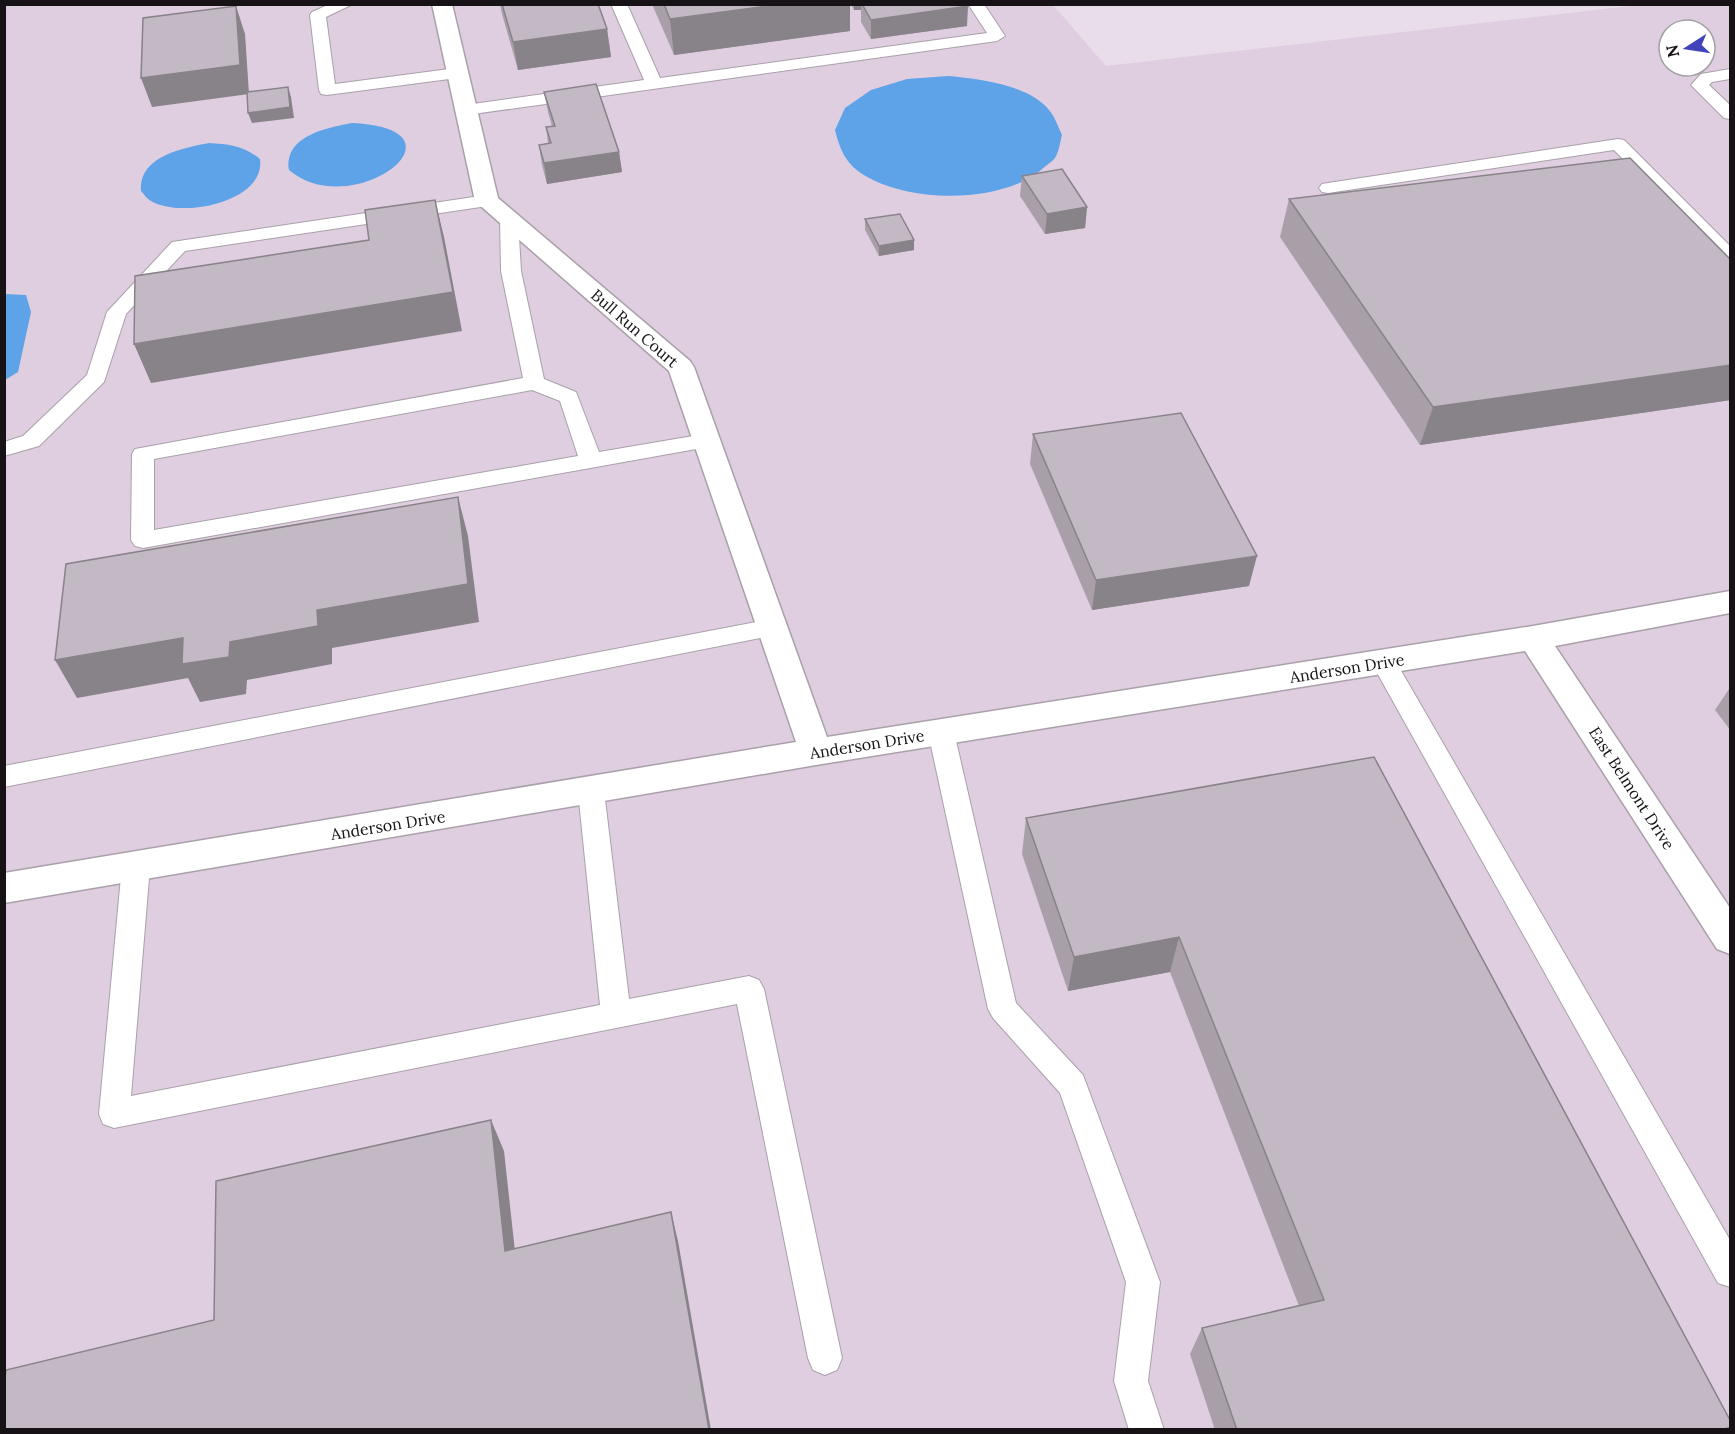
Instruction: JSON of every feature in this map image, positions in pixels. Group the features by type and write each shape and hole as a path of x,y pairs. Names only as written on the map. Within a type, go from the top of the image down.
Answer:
{"street":[{"path":"442,4 487,201"},
{"name":"Bull Run Court","path":"487,201 681,367 705,441 816,752"},
{"name":"Anderson Drive","path":"4,888 816,752 1533,638 1731,602"},
{"name":"East Belmont Drive","path":"1533,638 1731,938"}],"lane":[{"path":"345,4 318,15 327,90 458,73"},
{"path":"619,4 654,84"},
{"path":"466,110 997,36 976,4"},
{"path":"1731,74 1707,78 1699,85 1731,114"},
{"path":"1328,188 1618,144 1731,256"},
{"path":"4,449 31,441 97,377 117,312 179,246 487,201"},
{"path":"509,220 511,271 534,383"},
{"path":"591,461 568,397 534,383 143,454 143,540 705,441"},
{"path":"4,777 772,628"},
{"path":"1383,662 1731,1271"},
{"path":"941,732 1003,1009 1072,1085 1143,1282 1131,1381 1147,1430"},
{"path":"591,791 616,1015"},
{"path":"136,866 114,1114 749,989 825,1358"}],"shaded area":[{"path":"5,5 1053,5 1106,66 1639,5 1730,5 1730,1429 5,1430"}],"water":[{"path":"949,76 1005,85 1032,96 1043,104 1053,116 1062,135 1055,158 1023,181 1002,189 954,196 905,191 883,184 864,175 848,161 835,130 845,108 871,90 907,79"},
{"path":"352,123 388,129 404,140 404,155 391,169 370,180 343,186 315,184 289,170 289,158 293,149 300,142 319,131"},
{"path":"209,143 236,146 260,159 258,174 250,186 236,196 219,203 182,208 151,201 141,191 142,179 154,162 175,151"},
{"path":"4,294 26,295 31,312 18,372 5,380"}],"building":[{"path":"502,4 598,4 607,29 513,42"},
{"path":"664,4 782,4 670,19"},
{"path":"862,4 967,4 968,6 871,20"},
{"path":"236,6 240,65 141,78 143,18"},
{"path":"596,84 619,152 544,163 539,145 551,143 546,127 555,126 544,92"},
{"path":"288,87 290,107 248,113 247,92"},
{"path":"1630,158 1731,260 1731,365 1433,407 1289,199"},
{"path":"1062,169 1087,207 1047,214 1022,176"},
{"path":"435,200 453,292 134,344 135,276 369,240 365,210"},
{"path":"900,214 914,240 879,246 865,219"},
{"path":"1181,413 1257,556 1096,580 1033,434"},
{"path":"458,497 468,584 317,610 318,626 230,642 229,657 182,664 183,638 55,660 66,564"},
{"path":"1374,757 1731,1422 1731,1427 1721,1430 1237,1430 1202,1328 1324,1300 1179,937 1074,957 1026,818"},
{"path":"491,1120 505,1251 671,1212 709,1430 4,1430 6,1370 214,1320 216,1181"}]}
